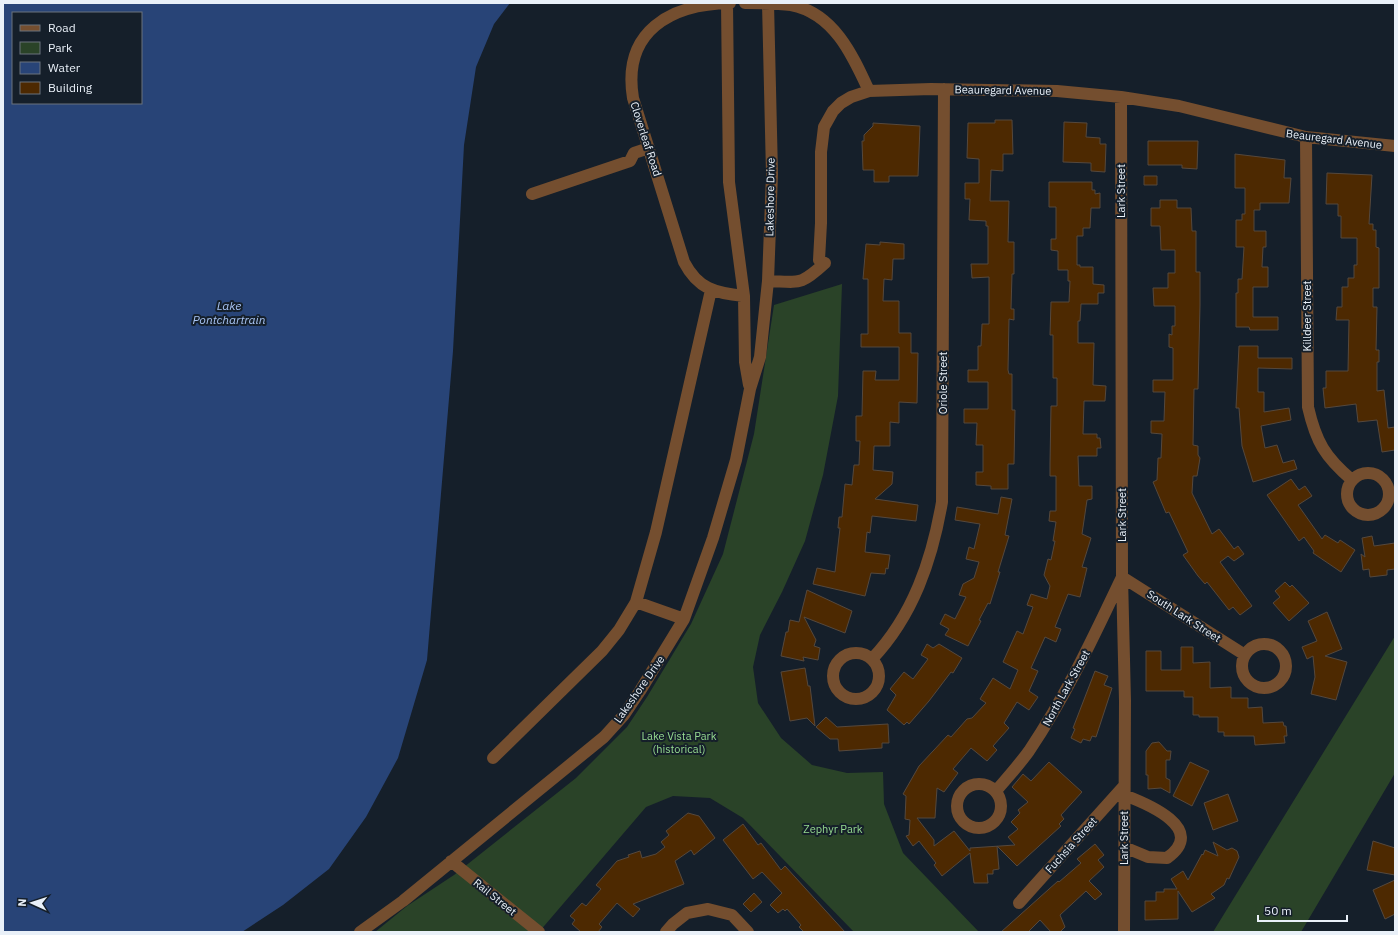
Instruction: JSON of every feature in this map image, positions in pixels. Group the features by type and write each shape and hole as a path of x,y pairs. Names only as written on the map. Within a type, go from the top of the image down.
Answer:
{"street":[{"name":"Lakeshore Drive","path":"729,3 729,182 744,296 745,362 750,389"},
{"name":"Cloverleaf Road","path":"729,3 700,5 674,12 656,26 640,46 633,63 631,88 684,262 696,280 712,290 744,296"},
{"path":"745,3 793,6 804,9 824,20 832,28 854,58 869,90"},
{"name":"Lakeshore Drive","path":"360,932 403,901 604,737 624,715 684,620 714,538 736,460 750,389 760,357 768,281 772,174 768,3"},
{"name":"Beauregard Avenue","path":"768,281 801,282 810,277 825,263 819,260 821,223 821,152 824,127 833,111 841,104 851,97 869,90 944,89 1057,91 1121,97 1179,106 1306,137 1395,146"},
{"name":"Oriole Street","path":"872,659 885,646 917,591 927,567 936,538 942,502 944,89"},
{"name":"Lark Street","path":"1121,97 1122,577 1125,701 1124,932"},
{"name":"Killdeer Street","path":"1306,137 1308,407 1313,428 1325,454 1352,480"},
{"path":"532,194 630,161 634,153 649,148"},
{"path":"493,758 602,651 619,630 636,602 656,532 712,290"},
{"name":"South Lark Street","path":"1122,577 1245,655"},
{"name":"North Lark Street","path":"996,791 1028,752 1045,726 1079,667 1122,577"},
{"path":"636,602 684,620"},
{"path":"1124,791 1172,820 1178,826 1181,838 1178,847 1167,858 1148,857 1124,847"},
{"name":"Fuchsia Street","path":"1019,903 1124,791"},
{"name":"Rail Street","path":"451,861 539,932"},
{"path":"666,932 673,924 687,913 708,909 732,915 748,932"}],"green space":[{"name":"Lake Vista Park (historical)","path":"842,284 838,396 823,475 805,541 782,592 760,635 753,667 758,703 781,738 812,765 847,773 883,772 884,804 903,853 979,932 854,932 743,818 710,798 673,796 646,807 539,932 375,932 407,906 454,875 576,778 627,727 691,624 723,554 754,434 774,305"},
{"path":"1395,636 1395,773 1301,932 1213,932"}],"water":[{"name":"Lake Pontchartrain","path":"3,3 510,3 494,24 476,67 464,145 453,351 427,660 398,758 366,817 329,869 283,905 242,932 3,932"}],"building":[{"path":"995,120 1012,120 1013,154 1003,154 1003,171 991,170 990,201 1009,201 1008,242 1014,242 1014,274 1012,274 1011,309 1014,309 1014,320 1009,319 1008,370 1009,374 1012,374 1012,410 1015,410 1014,464 1008,464 1008,489 991,489 991,486 976,485 976,472 983,472 983,445 976,445 977,423 964,423 964,409 988,409 988,382 968,382 968,370 978,370 978,346 981,346 982,324 989,324 989,277 972,278 971,264 988,264 988,226 986,226 986,221 969,220 970,199 965,199 965,183 979,183 979,159 967,158 968,123 995,123"},
{"path":"1064,122 1087,123 1086,137 1100,138 1100,144 1106,144 1105,172 1091,171 1091,163 1063,162"},
{"path":"873,123 920,126 918,176 889,176 889,182 874,182 874,170 863,170 862,141 864,141 864,135 873,126"},
{"path":"1148,141 1198,141 1197,169 1182,168 1182,165 1148,165"},
{"path":"1235,154 1285,160 1284,178 1291,178 1289,203 1260,203 1260,210 1254,210 1254,231 1266,231 1266,247 1263,247 1262,267 1268,267 1268,287 1253,287 1253,317 1278,317 1278,330 1250,330 1249,327 1236,327 1236,293 1238,293 1238,279 1242,279 1244,247 1236,247 1236,220 1242,220 1242,214 1245,214 1245,188 1235,188"},
{"path":"1327,173 1372,175 1369,224 1373,224 1373,230 1376,230 1376,247 1379,248 1379,288 1373,288 1373,307 1377,307 1376,350 1379,350 1379,362 1377,362 1377,391 1384,390 1388,428 1395,427 1395,450 1382,452 1377,420 1358,422 1356,404 1325,408 1323,388 1326,388 1326,371 1348,371 1349,320 1336,320 1337,307 1342,307 1342,287 1348,287 1348,278 1354,278 1354,265 1357,265 1357,238 1341,238 1341,216 1338,216 1338,204 1326,204"},
{"path":"1144,176 1157,176 1157,185 1144,185"},
{"path":"1049,182 1092,182 1092,190 1095,190 1095,194 1100,193 1100,208 1091,208 1090,228 1083,228 1083,236 1077,236 1077,265 1080,265 1080,267 1093,267 1093,284 1104,285 1104,293 1098,293 1098,304 1081,304 1080,321 1078,321 1078,343 1094,343 1093,385 1106,386 1105,401 1084,401 1083,434 1097,434 1097,438 1100,438 1101,448 1097,448 1097,456 1078,456 1079,486 1092,486 1092,499 1087,500 1082,534 1091,538 1082,567 1087,568 1080,597 1068,594 1055,627 1061,629 1056,642 1045,637 1031,668 1038,671 1029,691 1038,697 1029,710 1017,702 1004,723 1009,728 993,746 997,750 987,761 971,748 953,769 958,773 944,792 937,788 935,818 917,818 934,840 934,846 954,831 970,851 970,848 997,846 999,869 993,870 993,874 987,874 988,883 974,883 970,853 942,876 934,865 936,863 919,841 913,846 906,836 909,835 910,820 905,819 906,796 903,794 919,766 948,735 951,737 967,719 972,718 986,703 980,699 993,678 1010,689 1018,670 1003,662 1017,631 1023,634 1033,607 1027,605 1031,594 1047,599 1050,586 1044,575 1048,559 1051,560 1055,541 1053,541 1056,522 1049,521 1050,511 1056,511 1056,476 1050,476 1050,464 1051,406 1057,406 1057,378 1053,378 1053,335 1050,335 1051,302 1069,302 1070,281 1068,281 1068,270 1058,270 1058,251 1051,250 1051,239 1056,239 1056,207 1049,207"},
{"path":"1160,200 1177,200 1177,208 1191,208 1192,231 1196,231 1196,272 1200,272 1200,305 1198,389 1194,389 1193,445 1198,446 1198,455 1200,458 1197,476 1193,476 1192,493 1212,534 1219,529 1234,549 1238,546 1244,554 1234,561 1228,556 1220,562 1252,606 1240,615 1233,607 1229,610 1207,582 1205,584 1198,576 1183,555 1188,552 1169,512 1166,513 1153,482 1157,480 1158,458 1161,458 1162,434 1151,433 1151,421 1164,421 1165,392 1153,392 1153,380 1173,380 1173,348 1169,347 1169,334 1172,335 1172,326 1175,326 1175,306 1154,306 1153,288 1168,288 1168,273 1175,273 1175,250 1161,250 1160,226 1151,226 1151,208 1160,208"},
{"path":"880,242 904,244 904,259 893,259 892,280 884,279 883,301 899,301 899,333 911,333 911,353 918,353 917,403 899,402 899,423 890,422 890,446 874,446 873,470 893,472 892,484 875,499 918,505 916,521 872,516 870,533 867,532 865,552 890,555 888,569 886,568 885,574 871,573 865,596 813,584 817,568 835,572 840,528 838,528 839,517 842,517 845,484 852,485 854,465 859,465 860,441 856,441 856,416 862,416 863,371 876,371 875,380 899,380 899,347 861,347 861,334 868,334 868,279 863,279 866,244 880,245"},
{"path":"1239,346 1258,346 1258,358 1292,358 1292,369 1258,368 1258,392 1264,392 1264,412 1289,408 1291,420 1261,426 1265,448 1277,445 1283,463 1294,460 1297,469 1253,482 1242,446 1239,408 1236,408"},
{"path":"1291,479 1299,490 1305,486 1312,496 1298,505 1322,539 1325,535 1338,543 1340,540 1355,550 1341,572 1313,553 1314,551 1304,537 1299,541 1267,495"},
{"path":"1001,497 1012,499 1005,535 1009,536 990,604 988,603 979,620 981,621 968,646 945,635 949,629 940,624 945,614 955,619 966,597 959,595 963,584 974,578 979,562 966,559 969,547 974,549 980,524 955,520 957,507 998,514"},
{"path":"1372,536 1374,546 1395,543 1395,569 1387,570 1387,575 1370,577 1369,569 1363,570 1361,554 1365,557 1362,538"},
{"path":"1285,582 1290,587 1292,585 1309,603 1289,621 1273,603 1280,597 1275,591"},
{"path":"807,590 852,611 845,633 804,617 816,640 814,646 820,648 818,660 803,657 804,661 781,656 790,620 799,622"},
{"path":"1327,612 1342,649 1325,656 1347,662 1336,700 1311,694 1315,677 1313,656 1307,659 1302,647 1317,641 1308,621"},
{"path":"927,644 933,648 939,644 962,658 953,673 951,672 929,701 909,724 907,722 904,725 887,710 896,695 890,689 904,672 913,679 928,659 921,655"},
{"path":"1181,647 1193,647 1193,663 1210,662 1210,688 1231,687 1231,698 1248,698 1248,708 1262,707 1263,723 1283,722 1284,726 1286,726 1287,736 1284,736 1285,743 1255,745 1254,736 1224,736 1224,732 1218,732 1218,717 1199,717 1199,715 1193,715 1193,697 1184,697 1184,691 1146,691 1146,651 1161,651 1161,670 1181,670"},
{"path":"805,668 808,686 810,686 815,726 807,718 790,721 781,672"},
{"path":"1095,671 1108,676 1104,685 1112,688 1096,737 1092,736 1090,741 1083,739 1081,743 1071,738 1075,729 1073,728"},
{"path":"826,717 837,727 888,724 889,743 882,743 882,748 839,751 838,739 830,739 816,727"},
{"path":"1159,742 1167,751 1171,751 1170,760 1166,760 1166,778 1170,780 1170,793 1161,788 1148,789 1148,775 1146,775 1146,751 1152,743"},
{"path":"1049,762 1082,792 1061,815 1064,819 1059,824 1061,826 1017,866 997,846 1015,845 1008,837 1018,829 1011,822 1020,813 1018,810 1028,802 1012,787 1023,774 1031,781"},
{"path":"1190,762 1209,771 1192,806 1173,796"},
{"path":"1228,794 1238,821 1213,830 1204,803"},
{"path":"688,813 699,816 715,838 694,855 691,850 675,861 684,884 633,904 640,909 633,917 617,903 599,924 602,927 598,932 581,932 572,924 575,920 570,916 582,903 586,906 601,889 596,885 617,861 640,851 642,858 656,854 665,847 661,842 669,835 666,831"},
{"path":"743,824 758,845 761,843 781,870 785,866 845,932 804,932 799,927 801,925 787,909 785,911 783,909 778,913 770,905 782,893 762,872 753,879 723,840"},
{"path":"1373,841 1395,848 1395,875 1367,870"},
{"path":"1213,842 1227,850 1232,848 1237,851 1239,857 1229,879 1227,878 1224,885 1211,894 1215,898 1192,912 1178,891 1178,919 1145,920 1145,901 1156,901 1156,892 1164,892 1164,889 1177,889 1171,879 1183,871 1188,880 1205,850 1218,856"},
{"path":"1095,844 1104,855 1098,860 1104,867 1089,881 1102,894 1095,900 1086,891 1060,915 1065,927 1060,932 1051,932 1040,920 1028,932 1001,932 1058,881 1059,882 1081,863 1077,859"},
{"path":"1395,880 1395,914 1385,919 1373,890"},
{"path":"754,893 762,902 751,912 743,904"}],"park label":[{"name":"Zephyr Park","path":"833,829"}]}
